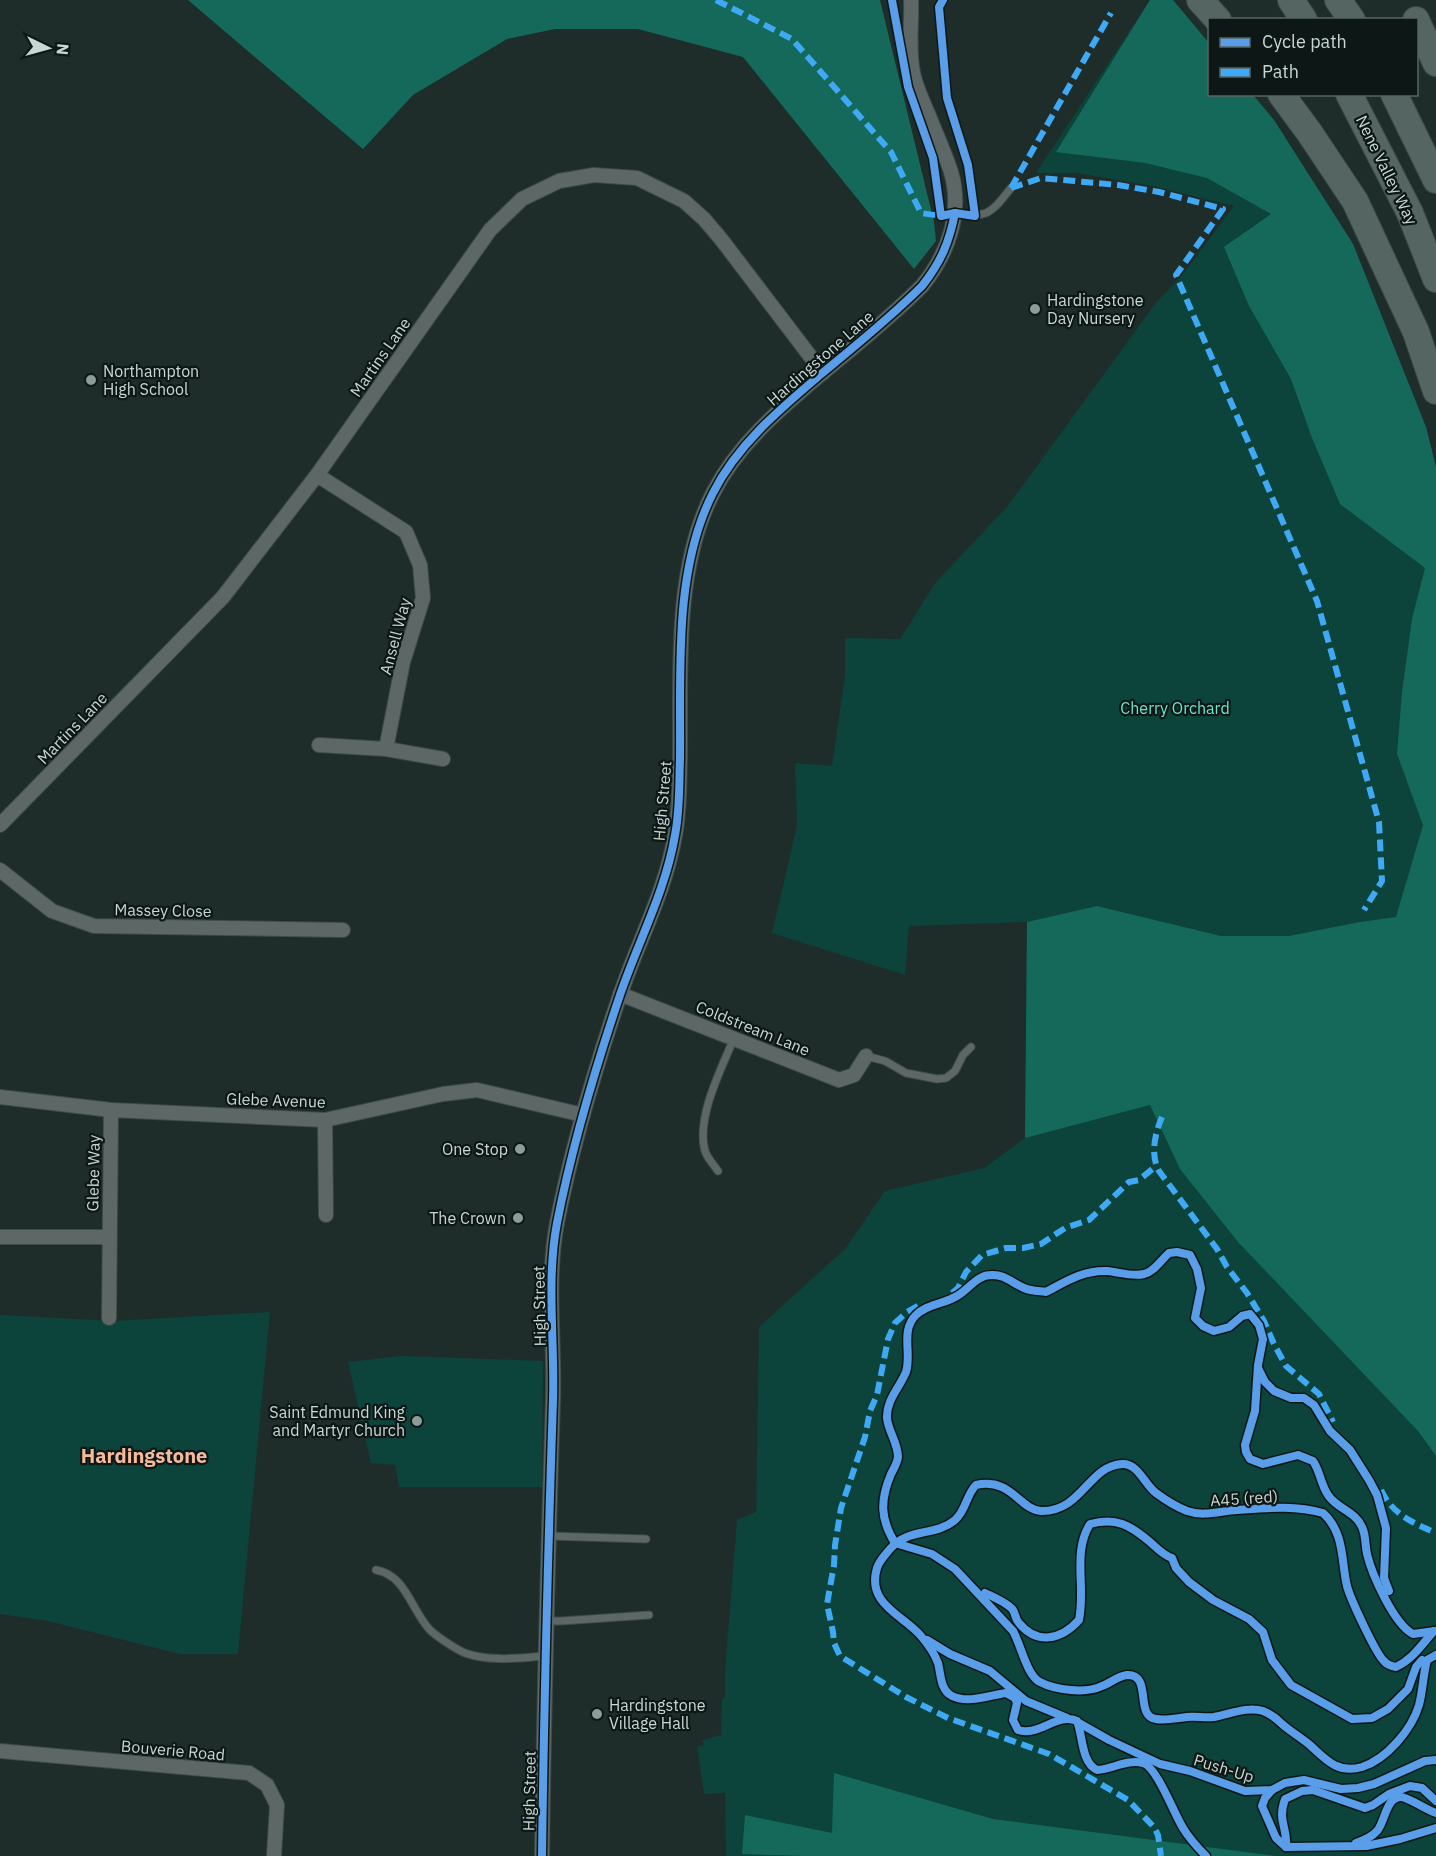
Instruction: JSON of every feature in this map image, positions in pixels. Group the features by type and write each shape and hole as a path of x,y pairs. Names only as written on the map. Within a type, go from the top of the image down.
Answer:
{"highway":[{"path":"1200,0 1216,18"},
{"path":"1338,0 1351,18"},
{"path":"1407,0 1415,18"},
{"path":"1418,24 1436,63"},
{"path":"1282,96 1355,201 1416,332 1436,391"},
{"name":"Nene Valley Way","path":"1350,96 1410,213 1436,279"},
{"path":"1395,96 1436,180"}],"street":[{"name":"Hardingstone Lane","path":"680,738 685,590 700,520 714,490 733,460 765,425 922,286 934,272 945,252 955,213 955,193 951,172 913,74 910,38 912,2"},
{"name":"Martins Lane","path":"0,825 223,597 317,475 490,230 522,199 559,181 594,175 637,178 684,201 721,239 823,374"},
{"name":"Ansell Way","path":"317,475 406,532 420,566 423,598 403,662 386,748"},
{"name":"High Street","path":"542,1856 544,1656 554,1380 552,1256 583,1115 620,994 655,903 675,835 679,794 680,738"},
{"path":"319,745 386,748 442,759"},
{"name":"Massey Close","path":"0,870 52,911 94,926 343,930"},
{"name":"Coldstream Lane","path":"620,994 839,1080 854,1075 866,1056"},
{"name":"Glebe Avenue","path":"0,1097 111,1110 325,1120 443,1094 477,1090 583,1115"},
{"name":"Glebe Way","path":"109,1318 111,1110"},
{"path":"325,1120 326,1215"},
{"path":"0,1237 108,1237"},
{"name":"Bouverie Road","path":"0,1751 249,1773 267,1785 278,1805 273,1856"}],"lane":[{"path":"955,213 975,216 992,212 1011,188"},
{"path":"718,1171 705,1152 703,1132 708,1105 734,1038"},
{"path":"866,1056 885,1061 906,1073 938,1079 946,1078 955,1071 963,1055 971,1047"},
{"path":"549,1536 646,1539"},
{"path":"376,1570 388,1572 405,1590 415,1611 431,1632 465,1653 502,1659 544,1656"},
{"path":"546,1621 561,1622 649,1615"}],"green space":[{"path":"188,0 880,0 934,222 936,241 914,269 743,57 638,29 555,29 507,39 413,95 363,149"},
{"name":"Cherry Orchard","path":"1150,0 1173,0 1208,42 1208,96 1254,96 1274,120 1353,244 1426,427 1436,467 1436,1856 726,1856 725,1793 704,1794 697,1746 704,1745 702,1740 721,1735 737,1520 756,1512 759,1327 845,1249 885,1191 984,1168 1025,1138 1027,922 909,926 905,975 772,933 797,826 795,763 832,766 845,676 845,638 900,639 936,582 1007,507 1155,304 1180,278 1234,206 1153,186 1076,173 1036,173"},
{"path":"1150,0 1173,0 1208,42 1208,96 1254,96 1274,120 1353,244 1426,427 1436,467 1436,1456 1418,1431 1238,1242 1180,1169 1150,1105 1025,1138 1027,922 1097,906 1221,936 1289,936 1396,917 1423,825 1397,754 1402,692 1412,619 1425,568 1340,504 1312,438 1291,379 1249,306 1224,247 1271,214 1207,178 1145,163 1056,152"},
{"path":"270,1312 238,1654 180,1654 48,1621 0,1614 0,1315 112,1321"},
{"path":"401,1356 543,1361 542,1487 399,1487 395,1465 371,1463 348,1362"},
{"path":"834,1773 993,1819 1275,1856 742,1854 745,1815 832,1833"}],"marked path":[{"path":"716,0 792,39 891,152 921,213 941,216"},
{"path":"1011,188 1111,13"},
{"path":"1011,188 1041,178 1118,185 1159,192 1223,209 1176,275 1317,601 1379,822 1382,881 1364,910"},
{"path":"1162,1117 1154,1144 1156,1165 1159,1171 1247,1293 1264,1321 1286,1366 1319,1394 1333,1422"},
{"path":"952,1293 958,1288 966,1272 982,1255 1006,1248 1023,1248 1041,1244 1065,1228 1089,1220 1129,1182 1139,1180 1156,1166"},
{"path":"918,1306 895,1323 888,1339 877,1395 870,1411 865,1437 841,1508 827,1604 834,1643 840,1656 906,1697 948,1718 1049,1754 1128,1800 1154,1827 1158,1835 1161,1856"},
{"path":"1381,1490 1397,1512 1436,1533"}],"cycle path":[{"path":"892,0 908,87 933,158 941,216 955,213 975,216 968,165 947,98 939,7 943,0"},
{"path":"542,1856 553,1400 551,1289 554,1245 570,1165 593,1079 627,975 665,876 675,835 679,797 682,623 691,556 700,523 713,493 734,459 775,415 885,321 922,286 943,252 955,213"},
{"path":"895,1543 886,1526 883,1509 887,1483 898,1457 888,1423 887,1411 906,1372 907,1335 911,1321 916,1315 920,1311 957,1296 977,1280 986,1276 1000,1276 1027,1289 1046,1292 1090,1272 1107,1271 1130,1275 1148,1273 1169,1253 1177,1252 1190,1255 1197,1269 1201,1288 1195,1318 1203,1326 1214,1331 1229,1327 1242,1316 1250,1314 1259,1325 1263,1339 1258,1365 1255,1411 1245,1445 1250,1459 1263,1464 1298,1455 1313,1461 1328,1495 1336,1504 1355,1517 1362,1527 1367,1554 1374,1574 1398,1620 1413,1634 1435,1631"},
{"path":"1258,1368 1265,1382 1274,1391 1291,1398 1304,1398 1314,1405 1330,1431 1350,1450 1369,1480 1377,1495 1386,1528 1384,1578 1389,1591"},
{"name":"A45 (red)","path":"1206,1856 1185,1832 1154,1773 1148,1766 1137,1762 1097,1770 1085,1755 1077,1721 1062,1720 1033,1730 1018,1730 1013,1720 1017,1703 1015,1698 1006,1693 965,1699 948,1693 943,1686 935,1656 921,1636 888,1608 877,1591 875,1580 877,1568 890,1549 905,1538 939,1529 955,1520 962,1512 976,1485 988,1484 1006,1489 1034,1509 1041,1511 1055,1509 1076,1497 1101,1472 1122,1464 1133,1467 1156,1493 1193,1513 1280,1508 1323,1513 1339,1538 1347,1586 1353,1602 1375,1648 1385,1662 1396,1667 1417,1651 1434,1631"},
{"path":"985,1593 1011,1607 1018,1621 1033,1635 1049,1637 1065,1632 1079,1620 1081,1608 1080,1558 1085,1535 1090,1524 1115,1522 1136,1531 1172,1558 1176,1568 1189,1582 1213,1600 1249,1619 1263,1632 1272,1660 1291,1685 1352,1719 1372,1718 1388,1709 1408,1689 1416,1667 1422,1660"},
{"path":"895,1543 932,1554 955,1569 1013,1631 1031,1673 1040,1682 1062,1689 1088,1690 1127,1675 1135,1676 1142,1688 1146,1711 1150,1716 1160,1720 1214,1717 1245,1710 1263,1711 1308,1743 1327,1761 1346,1769 1354,1769 1371,1763 1397,1742 1416,1714 1427,1660 1436,1655"},
{"path":"927,1640 950,1654 990,1671 1026,1701 1067,1718"},
{"name":"Push-Up","path":"1079,1723 1160,1764 1190,1771 1245,1791 1272,1790 1285,1783 1304,1780 1341,1789 1358,1788 1374,1784 1425,1761 1436,1760"},
{"path":"1286,1847 1286,1834 1282,1819 1285,1799 1302,1791 1313,1790 1365,1808 1389,1794 1410,1786 1422,1788 1436,1801"},
{"path":"1272,1790 1262,1806 1276,1838 1286,1847 1366,1846 1436,1828"},
{"path":"1356,1843 1377,1831 1389,1805 1396,1798 1404,1798 1436,1813"}],"place":[{"name":"Hardingstone Day Nursery","path":"1035,309"},
{"name":"Northampton High School","path":"91,380"},
{"name":"One Stop","path":"520,1149"},
{"name":"The Crown","path":"518,1218"},
{"name":"Saint Edmund King and Martyr Church","path":"417,1421"},
{"name":"Hardingstone Village Hall","path":"597,1714"}],"district":[{"name":"Hardingstone","path":"144,1456"}]}
